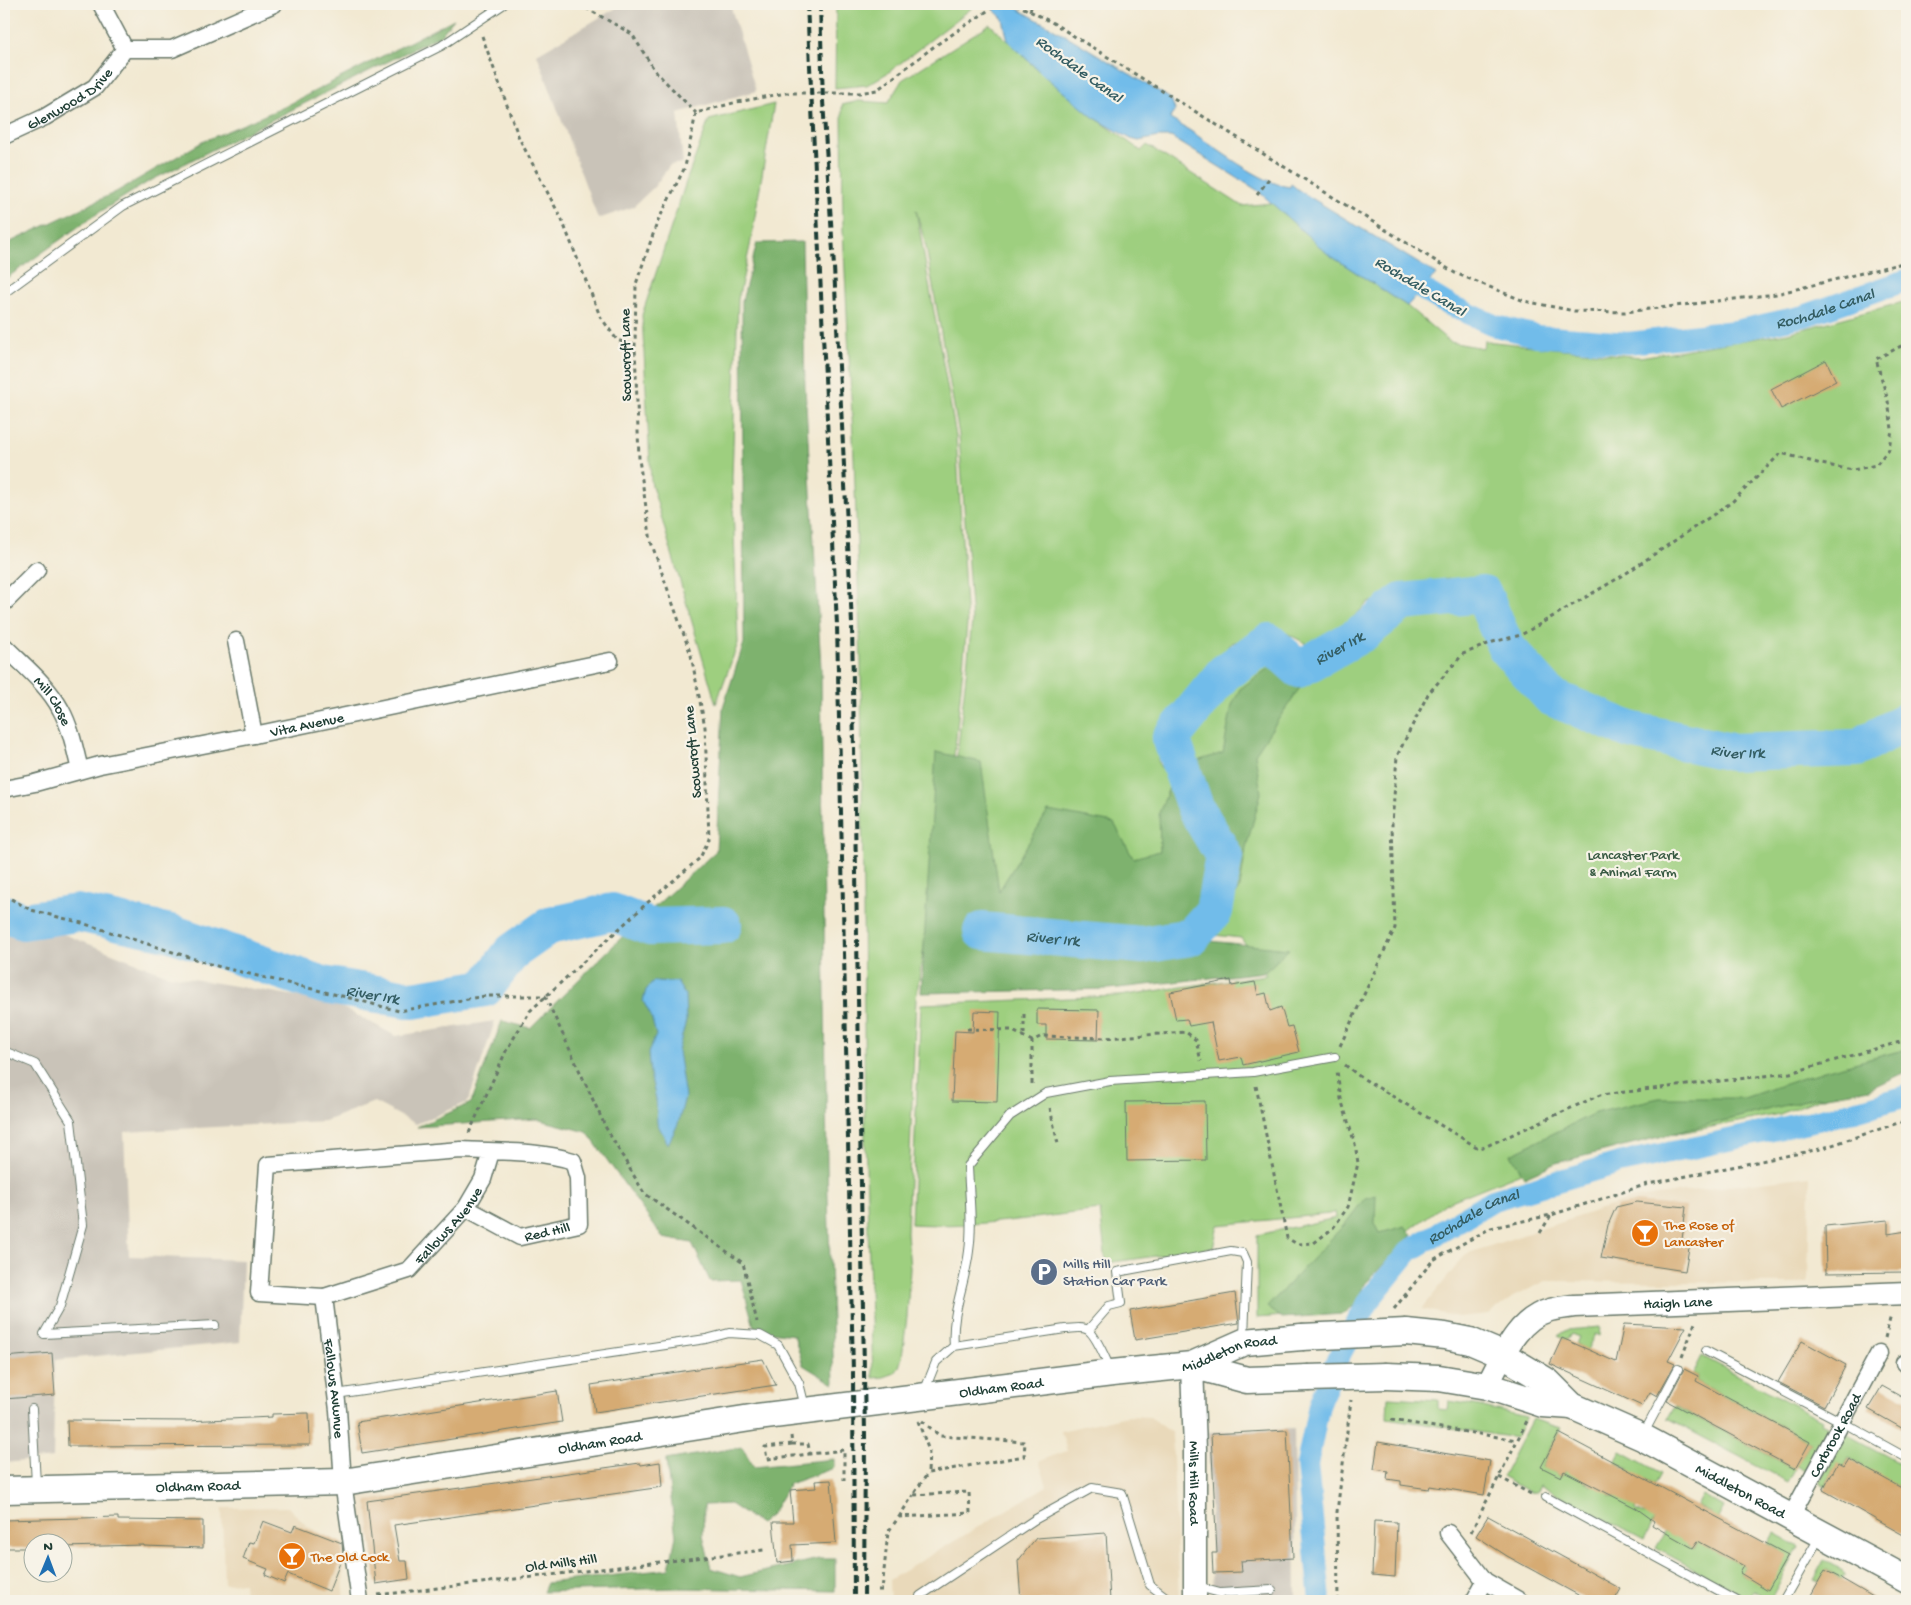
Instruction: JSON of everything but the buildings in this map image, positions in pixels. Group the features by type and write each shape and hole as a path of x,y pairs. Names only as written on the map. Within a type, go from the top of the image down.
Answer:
{"main road":[{"name":"Haigh Lane","path":"1487,1386 1514,1336 1531,1320 1549,1310 1574,1306 1899,1293"},
{"name":"Middleton Road","path":"1192,1365 1244,1342 1302,1337 1399,1324 1470,1341 1503,1355 1548,1382 1572,1406"},
{"name":"Middleton Road","path":"1192,1365 1247,1380 1386,1376 1439,1378 1487,1386 1543,1404 1572,1406 1642,1437 1907,1580"},
{"name":"Oldham Road","path":"4,1490 343,1482 806,1411 921,1413 1112,1372 1192,1365"},
{"name":"Mills Hill Road","path":"1192,1365 1195,1450 1194,1594"}],"street":[{"path":"101,4 125,49 172,49 274,4"},
{"name":"Glenwood Drive","path":"4,136 45,116 96,87 125,49"},
{"path":"4,602 37,570"},
{"path":"236,641 254,735"},
{"name":"Mill Close","path":"4,646 51,693 62,711 70,731 80,770"},
{"name":"Vita Avenue","path":"4,789 35,783 80,770 610,661"},
{"path":"461,1150 491,1152"},
{"name":"Fallows Avenue","path":"461,1150 268,1165 259,1293 324,1296 409,1270 466,1208 483,1179 491,1152"},
{"name":"Red Hill","path":"466,1208 520,1237 579,1224 578,1178 573,1161 556,1156 491,1152"},
{"name":"Fallows Avwnue","path":"324,1296 336,1394 343,1482 360,1599"},
{"name":"Corbrook Road","path":"1791,1516 1879,1352"},
{"path":"1448,1533 1485,1581 1520,1601"},
{"path":"1474,1601 1485,1581"}],"lane":[{"path":"4,293 122,206 441,46 504,4"},
{"path":"4,1051 35,1064 71,1121 83,1225 60,1306 44,1334 216,1325"},
{"path":"954,1346 952,1330 954,1316 963,1284 969,1251 971,1225 968,1166 1010,1116 1046,1093 1110,1081 1253,1072 1335,1057"},
{"path":"1088,1330 1109,1306 1121,1303 1117,1272 1230,1251 1243,1254 1247,1262 1244,1342"},
{"path":"921,1413 936,1362 954,1346 1080,1328 1088,1330 1092,1335 1112,1372"},
{"path":"336,1394 706,1339 729,1333 760,1335 778,1344 799,1383 806,1411"},
{"path":"1706,1351 1907,1458"},
{"path":"1642,1437 1678,1369"},
{"path":"32,1408 36,1489"},
{"path":"920,1601 920,1596 1034,1520 1092,1488 1122,1493 1150,1585 1172,1601"},
{"path":"1546,1497 1737,1601"},
{"path":"1783,1601 1822,1533"},
{"path":"1194,1594 1272,1590"}],"path":[{"path":"580,4 632,34 655,71 696,114 737,102 786,93 859,93 877,90 998,4"},
{"path":"1016,4 1061,28 1455,273 1524,301 1574,311 1625,312 1776,294 1907,262"},
{"path":"1030,11 1032,4"},
{"path":"476,21 519,138 562,220 600,316 617,340 635,346"},
{"name":"Scowcroft Lane","path":"461,1150 506,1051 530,1011 620,931 647,903 700,858 709,839 704,727 691,655 650,542 639,458 635,346 636,284 657,223 685,167 696,114"},
{"path":"1257,195 1270,177"},
{"path":"1253,1072 1287,1238 1297,1244 1314,1244 1333,1228 1348,1207 1358,1163 1355,1144 1341,1099 1335,1057 1395,928 1392,824 1397,756 1428,694 1463,654 1493,642 1521,635 1622,576 1732,502 1781,453 1821,464 1853,470 1876,465 1889,449 1892,430 1888,401 1876,359 1907,343"},
{"path":"4,895 31,910 82,923 220,967 346,996 399,1011 484,996 546,996 606,1128 644,1193 743,1263 760,1335"},
{"path":"1024,1014 1024,1036"},
{"path":"966,1029 1011,1030 1032,1040 1042,1036 1106,1038 1186,1032 1196,1040 1204,1075"},
{"path":"1032,1040 1032,1084 1046,1093 1058,1144"},
{"path":"1335,1057 1359,1076 1480,1149 1600,1096 1790,1074 1907,1040"},
{"path":"1399,1324 1396,1307 1433,1260 1491,1228 1551,1214 1648,1184 1820,1149 1907,1120"},
{"path":"1540,1233 1551,1214"},
{"path":"1879,1352 1899,1293"},
{"path":"1678,1369 1690,1334 1698,1318"},
{"path":"1338,1601 1337,1512 1350,1401 1354,1393"},
{"path":"921,1413 940,1436 1026,1442 1024,1456 928,1473"},
{"path":"878,1590 882,1590 888,1532 928,1473 929,1451 921,1413"},
{"path":"1461,1549 1499,1478 1530,1414"},
{"path":"1391,1420 1517,1440"},
{"path":"790,1435 792,1444"},
{"path":"810,1453 808,1444 765,1447 767,1459 844,1450 844,1480"},
{"path":"1499,1478 1529,1494 1546,1497"},
{"path":"898,1516 970,1513 969,1492 913,1495"},
{"name":"Old Mills Hill","path":"360,1599 764,1550"}],"shaded area":[{"path":"623,4 730,4 756,91 678,113 683,163 670,165 654,187 633,207 598,219 537,54"},
{"path":"4,917 43,926 168,975 332,1002 396,1036 495,1021 468,1102 416,1124 374,1102 325,1121 124,1132 129,1256 243,1260 240,1342 55,1360 53,1458 4,1463"},
{"path":"1810,1176 1808,1283 1546,1281 1513,1297 1489,1314 1457,1317 1422,1309 1466,1254 1634,1198"},
{"path":"1127,1416 1150,1417 1172,1433 1179,1601 890,1601 889,1580 1047,1486 1039,1461 1067,1451 1061,1431"},
{"path":"1294,1429 1296,1601 1213,1601 1208,1432"},
{"path":"387,1495 396,1538 365,1540 359,1497"},
{"path":"288,1507 308,1527 345,1544 343,1601 245,1601 244,1583 224,1584 222,1508"}],"green space":[{"path":"836,4 977,4 889,72 867,85 835,88"},
{"path":"454,19 441,35 148,182 92,217 4,280 4,245 116,192 204,141 284,107"},
{"name":"Lancaster Park & Animal Farm","path":"990,24 1042,74 1093,116 1141,151 1147,145 1242,206 1272,203 1328,254 1407,306 1450,342 1483,348 1484,341 1640,357 1788,333 1907,301 1907,1064 1780,1114 1568,1154 1446,1203 1374,1256 1324,1313 1257,1318 1257,1235 1336,1218 1335,1212 1218,1225 1213,1248 1106,1263 1100,1210 982,1223 911,1224 921,1004 1119,996 1266,975 1241,938 1214,935 1231,846 1190,773 1184,736 1228,676 1267,652 1300,673 1365,641 1391,616 1408,606 1444,604 1451,579 1448,578 1368,603 1331,639 1307,644 1277,628 1232,643 1191,689 1157,761 1203,837 938,924 972,622 959,435 926,247 916,210 956,436 967,625 955,749 916,998 907,1233 910,1268 907,1317 899,1367 895,1373 873,1378 865,1137 861,662 843,230 842,105 859,101 888,103 902,80"},
{"path":"774,104 750,246 738,299 732,477 738,643 716,704 651,482 642,315 687,179 709,120"},
{"path":"802,242 805,387 821,668 827,1166 834,1384 803,1365 794,1335 755,1330 741,1280 710,1281 692,1243 663,1238 587,1132 536,1119 417,1127 471,1103 502,1021 530,1028 627,932 716,851 723,707 744,643 742,301 757,243"},
{"path":"1274,664 1303,683 1255,754 1261,793 1246,848 1240,887 1209,941 1289,949 1265,972 1109,989 921,993 936,752 981,762 999,891 1048,811 1114,823 1133,858 1160,851 1159,813 1177,767 1223,753 1232,705 1240,689"},
{"path":"1907,1049 1907,1071 1869,1089 1814,1098 1556,1163 1524,1177 1511,1154 1595,1113 1659,1098 1744,1098 1824,1071"},
{"path":"1376,1195 1375,1223 1380,1233 1405,1226 1412,1235 1365,1284 1358,1303 1343,1314 1282,1318 1267,1307 1345,1224 1365,1198"},
{"path":"1600,1327 1599,1336 1595,1334 1587,1350 1576,1344 1579,1337 1571,1334 1567,1340 1558,1336 1567,1330"},
{"path":"1702,1356 1822,1420 1821,1423 1829,1427 1805,1471 1796,1466 1810,1442 1696,1381 1698,1376 1693,1374"},
{"path":"1388,1397 1438,1400 1438,1409 1448,1410 1449,1401 1526,1417 1516,1438 1387,1418"},
{"path":"1675,1406 1795,1469 1788,1482 1668,1419"},
{"path":"1532,1419 1561,1428 1541,1466 1561,1477 1566,1468 1582,1477 1581,1480 1591,1486 1593,1483 1610,1492 1609,1495 1615,1497 1629,1469 1615,1462 1621,1451 1661,1473 1655,1484 1641,1477 1635,1510 1645,1515 1647,1512 1656,1517 1644,1540 1540,1485 1536,1493 1529,1492 1502,1477"},
{"path":"1846,1434 1907,1467 1907,1484 1905,1488 1907,1491 1896,1485 1892,1493 1857,1475 1862,1465 1849,1458 1844,1467 1838,1464 1825,1486 1819,1483"},
{"path":"742,1447 754,1467 834,1459 834,1468 789,1484 771,1515 760,1524 730,1504 704,1505 703,1535 711,1568 740,1577 819,1559 835,1559 835,1591 678,1588 543,1592 547,1583 669,1569 676,1536 666,1460"},
{"path":"1703,1495 1724,1507 1704,1544 1744,1566 1740,1573 1749,1578 1787,1555 1768,1544 1774,1533 1799,1547 1770,1600 1753,1590 1748,1598 1656,1548 1666,1531 1692,1536 1687,1545 1694,1548 1712,1514 1697,1506"},
{"path":"1824,1560 1846,1573 1842,1579 1826,1570 1818,1583 1813,1580"}],"water":[{"path":"988,4 1013,4 1018,9 1072,39 1171,99 1175,110 1170,119 1238,164 1278,184 1290,187 1291,184 1436,274 1407,306 1328,254 1257,190 1171,137 1139,141 1131,139 1093,117 1042,74 1008,41 1003,19"},
{"path":"654,981 677,982 685,995 686,1021 678,1051 685,1097 678,1124 668,1144 657,1123 656,1099 650,1074 648,1053 656,1035 651,1016 643,1001 646,990"}],"waterway":[{"name":"Rochdale Canal","path":"1397,274 1445,303 1496,326 1537,336 1628,343 1735,331 1804,316 1907,280"},
{"name":"River Irk","path":"982,931 1142,945 1191,937 1214,911 1224,856 1195,807 1171,738 1224,673 1269,642 1299,669 1363,633 1402,602 1483,594 1506,647 1551,697 1630,730 1731,752 1857,748 1907,721"},
{"name":"River Irk","path":"4,914 23,921 77,913 171,933 323,985 413,1000 485,988 512,952 549,926 612,912 650,927 723,925"},
{"name":"Rochdale Canal","path":"1320,1601 1307,1465 1319,1405 1337,1360 1370,1299 1409,1251 1493,1200 1619,1163 1848,1113 1907,1096"}],"railway":[{"path":"807,4 837,625 853,1373 854,1601"},
{"path":"820,4 823,101 834,267 852,624 865,1435 864,1601"}],"place":[{"name":"The Rose of Lancaster","path":"1645,1233"},
{"name":"Mills Hill Station Car Park","path":"1044,1272"},
{"name":"The Old Cock","path":"292,1556"}]}
